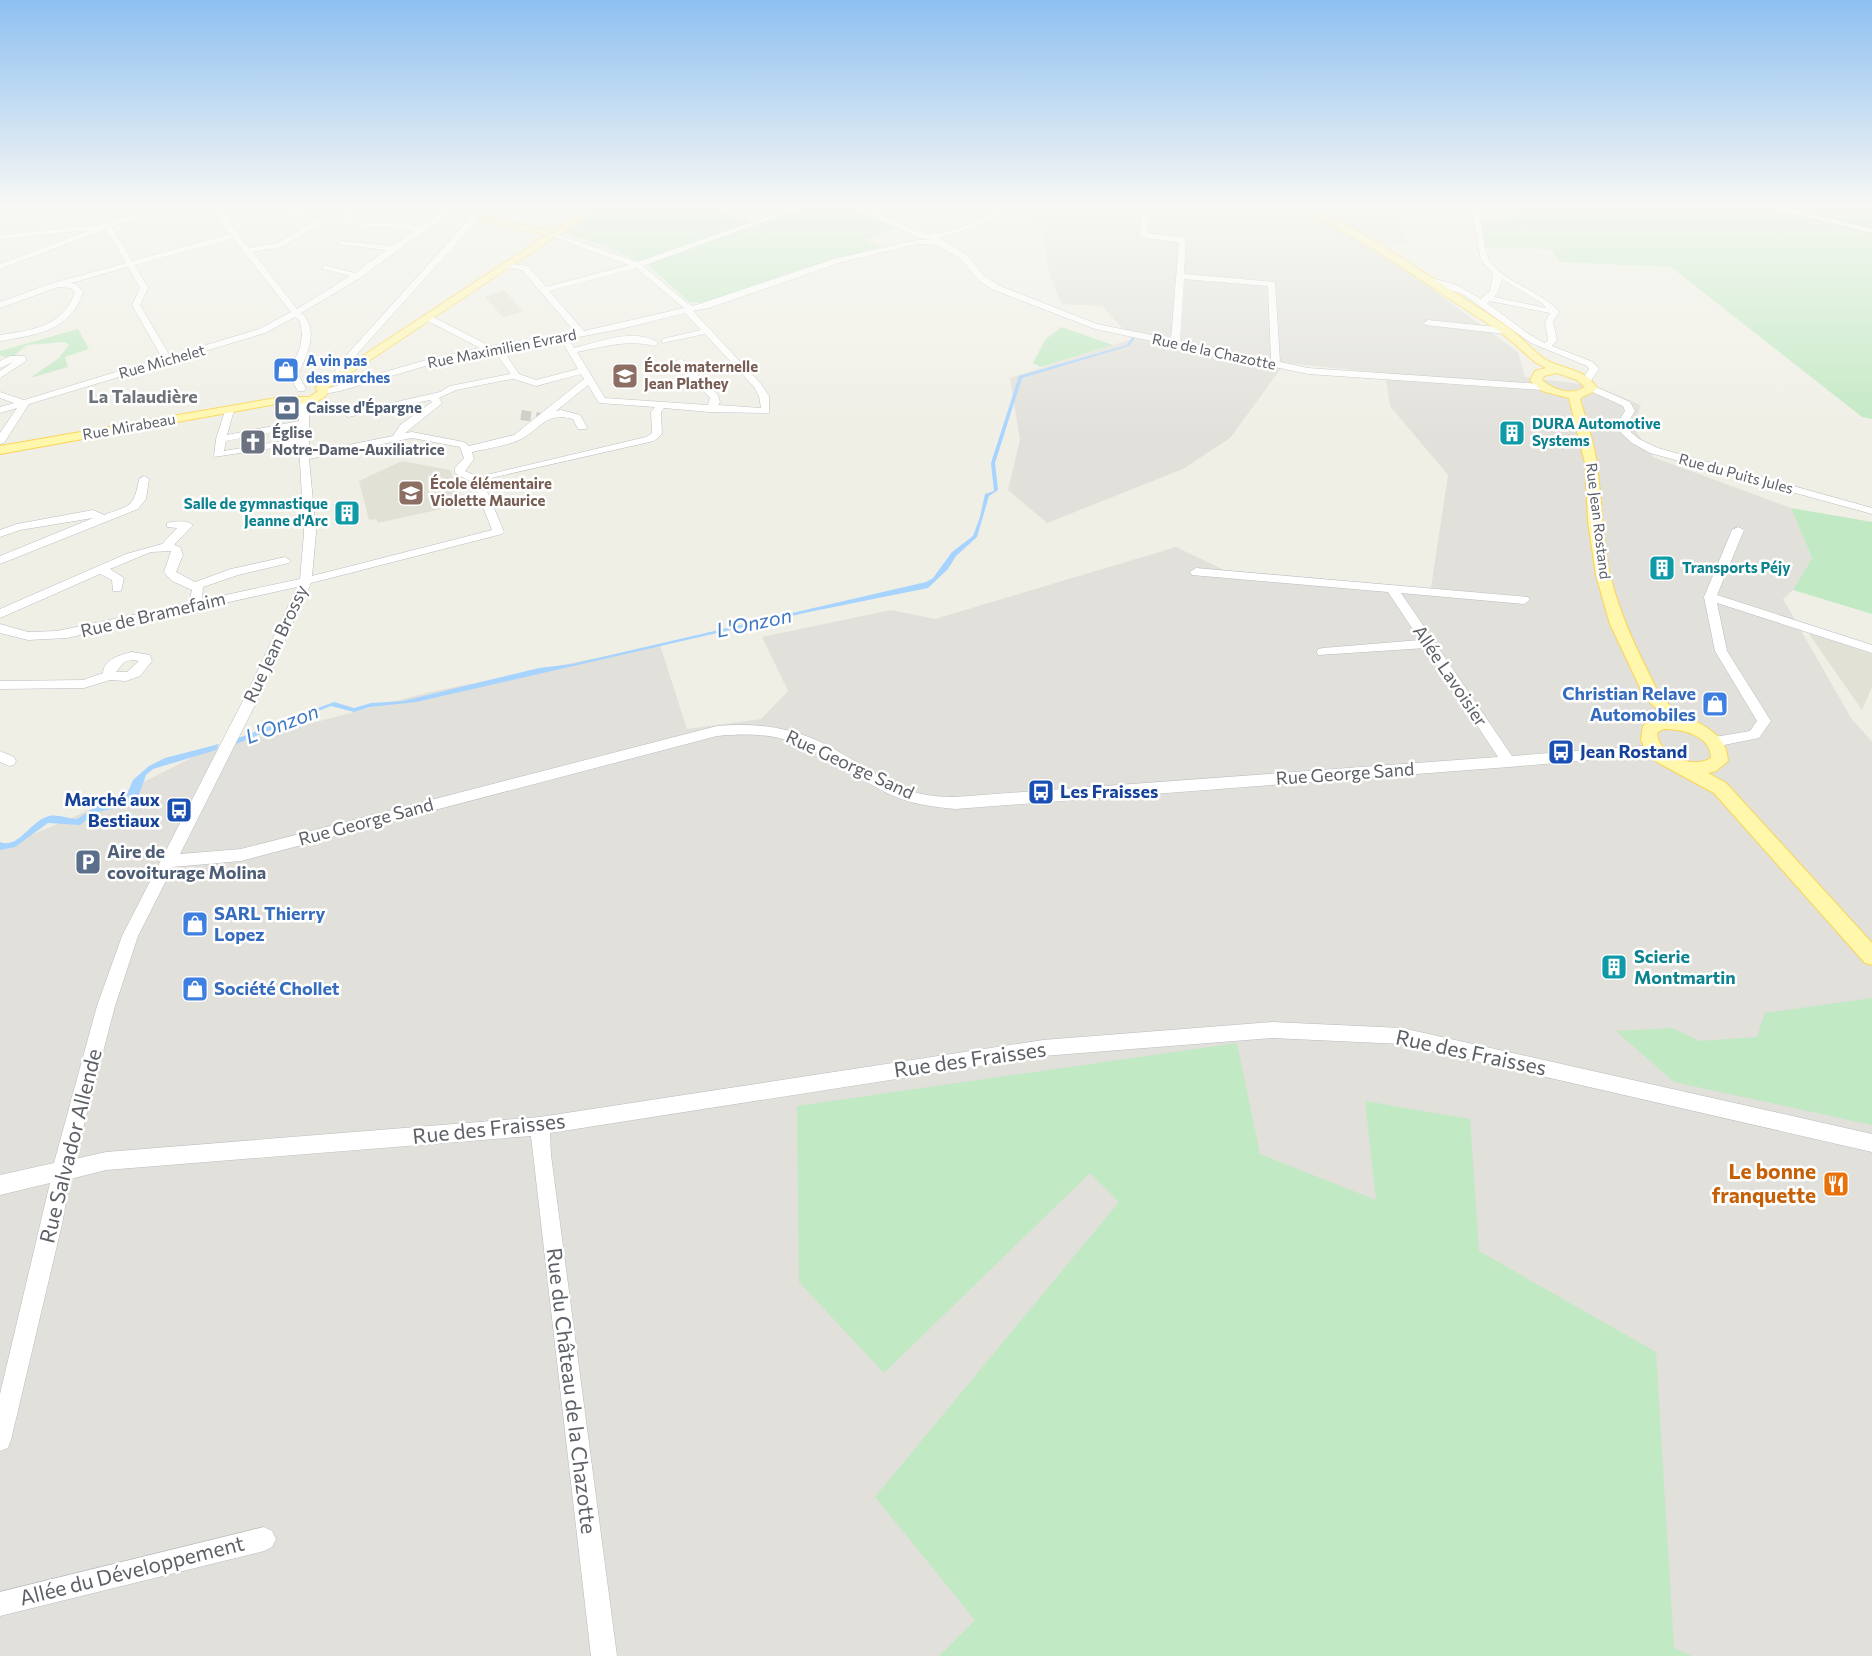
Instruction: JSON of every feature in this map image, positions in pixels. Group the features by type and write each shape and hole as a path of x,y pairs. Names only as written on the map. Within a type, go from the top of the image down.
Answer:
{"main road":[{"name":"Rue Mirabeau","path":"0,450 229,410 319,397 323,390 484,281"},
{"path":"1429,281 1506,331 1539,360 1583,388"},
{"path":"1539,360 1541,379 1560,394 1583,388"},
{"path":"1541,379 1557,370"},
{"name":"Rue Jean Rostand","path":"1583,388 1594,521 1603,575 1617,624 1653,698"},
{"path":"1653,698 1687,726 1713,742 1720,755 1715,766 1720,788"},
{"path":"1653,698 1654,726 1648,736 1655,750 1720,788 1872,957"},
{"path":"1654,726 1668,723 1687,726"},
{"path":"1682,767 1701,769 1715,766"}],"street":[{"path":"0,305 69,281"},
{"path":"140,281 144,288 136,305 167,359"},
{"path":"271,281 295,312"},
{"name":"Rue Michelet","path":"0,410 262,331 348,281"},
{"path":"343,376 340,370 419,281"},
{"path":"536,281 581,333"},
{"path":"543,290 577,281"},
{"path":"562,336 602,401 766,411 764,396 758,386 686,309 654,281"},
{"name":"Rue Maximilien Evrard","path":"323,390 354,385 449,356 581,333 706,306 776,281"},
{"name":"Rue de la Chazotte","path":"986,281 997,288 1095,326 1308,371 1518,384 1541,379"},
{"path":"1175,344 1180,281"},
{"path":"1241,281 1272,284 1276,365"},
{"path":"1437,281 1486,300 1555,312"},
{"path":"1486,300 1497,281"},
{"path":"1511,281 1546,302 1555,312"},
{"path":"0,338 40,329 64,318 72,310 79,292 73,286 56,285"},
{"path":"1486,300 1528,338 1590,364 1594,369 1583,388"},
{"name":"Rue Jean Brossy","path":"167,861 256,689 306,581 310,533 304,457 304,423 302,400 292,374 302,357 307,329 304,320 295,312"},
{"path":"1547,346 1553,340 1549,322 1555,312"},
{"path":"429,318 492,349 514,371 515,376"},
{"path":"1428,323 1506,331"},
{"path":"665,341 707,332"},
{"path":"571,351 628,340 646,339 654,343"},
{"path":"0,365 10,358 23,359 0,375"},
{"path":"681,361 715,397 715,402 709,409"},
{"path":"348,414 442,394 453,388 515,376 536,383 585,376"},
{"path":"466,450 518,437 542,418 585,376"},
{"name":"Rue du Puits Jules","path":"1583,388 1628,404 1630,411 1623,418 1620,427 1629,437 1648,449 1872,511"},
{"path":"0,395 25,403 24,408 0,441"},
{"path":"398,436 404,427 437,403 433,396"},
{"path":"304,457 398,436 412,435 464,446 469,459 460,468 459,473 479,480 650,439 657,434 656,412 661,405"},
{"path":"229,410 219,455 304,440"},
{"path":"542,418 561,413 578,417 582,427"},
{"path":"221,438 304,423"},
{"path":"0,560 134,507 141,499 144,479"},
{"name":"Rue de Bramefaim","path":"0,628 23,637 57,636 306,581 498,532 479,480"},
{"path":"0,534 17,527 93,513 99,516 99,521"},
{"path":"166,546 187,525 171,525"},
{"path":"1713,742 1754,735 1764,721 1721,651 1710,597 1738,530"},
{"path":"0,614 99,569 137,547 166,546 176,549 177,555 170,572 173,577 198,589 195,605"},
{"path":"195,586 235,572 285,561"},
{"path":"99,569 118,578 117,588"},
{"path":"1196,572 1524,600"},
{"name":"Allée Lavoisier","path":"1392,589 1509,762"},
{"path":"1710,597 1872,649"},
{"path":"1323,652 1428,644"},
{"path":"0,685 84,684 110,675"},
{"name":"Rue George Sand","path":"167,861 241,855 717,731 737,729 758,728 794,736 835,755 906,795 928,801 955,803 1655,750"},
{"name":"Rue Salvador Allende","path":"0,1440 52,1224 62,1170 106,1006 130,936 167,861"},
{"name":"Rue des Fraisses","path":"0,1185 106,1161 540,1126 1042,1048 1272,1030 1402,1036 1872,1143"},
{"name":"Rue du Château de la Chazotte","path":"540,1126 541,1155 604,1656"},
{"name":"Allée du Développement","path":"0,1604 264,1539"}],"shaded area":[{"path":"1052,281 1421,281 1518,352 1525,377 1596,386 1641,405 1633,427 1653,457 1791,508 1812,558 1793,590 1783,599 1851,718 1872,742 1872,1656 0,1656 0,848 72,818 205,751 430,692 660,645 687,729 761,719 788,691 762,637 891,610 935,619 1176,547 1224,570 1431,588 1448,475 1390,406 1385,373 1285,363 1230,438 1183,469 1047,523 1008,490 1020,440 1010,378 1132,339 1102,306 1061,304"},
{"path":"504,290 523,312 503,317 485,297"},
{"name":"École élémentaire Violette Maurice","path":"402,461 450,470 464,504 378,523 376,519 369,520 359,481"},
{"path":"1807,631 1872,654 1872,687 1862,710"}],"green space":[{"path":"666,281 765,281 703,303 689,302"},
{"path":"1689,281 1872,281 1872,419 1862,417"},
{"path":"1061,327 1113,345 1041,367 1033,363 1045,340"},
{"path":"78,329 89,349 65,357 68,367 30,378 59,358 69,345 65,342 27,345 10,359 0,355 0,351"},
{"path":"1791,508 1872,522 1872,614 1793,590 1812,558"},
{"path":"1872,998 1872,1125 1674,1082 1616,1031 1672,1028 1700,1041 1757,1037 1765,1013"},
{"path":"1237,1043 1260,1154 1376,1200 1365,1101 1470,1119 1479,1251 1656,1352 1674,1648 1692,1656 939,1656 975,1620 875,1497 1119,1202 1090,1173 884,1373 799,1282 797,1106"}],"water":[{"name":"L'Onzon","path":"1132,337 1135,338 1129,346 1022,378 995,463 998,490 989,496 977,537 956,556 948,569 928,588 809,612 416,702 370,707 354,712 331,706 231,746 233,740 334,702 354,708 371,703 403,701 539,668 572,664 926,582 933,578 952,552 973,536 985,494 994,491 991,463 1019,376 1127,345"},
{"path":"219,744 216,750 153,769 146,775 139,794 132,802 122,807 97,812 80,825 48,823 15,847 0,850 0,842 13,842 36,823 49,816 77,819 97,806 125,799 133,780 149,766 165,758"}],"tunnel":[{"path":"521,415 542,418"}],"place":[{"name":"A vin pas des marches","path":"286,370"},
{"name":"École maternelle Jean Plathey","path":"625,376"},
{"name":"Caisse d'Épargne","path":"287,408"},
{"name":"DURA Automotive Systems","path":"1512,433"},
{"name":"Église Notre-Dame-Auxiliatrice","path":"253,442"},
{"name":"École élémentaire Violette Maurice","path":"411,493"},
{"name":"Salle de gymnastique Jeanne d'Arc","path":"347,513"},
{"name":"Transports Péjy","path":"1662,568"},
{"name":"Christian Relave Automobiles","path":"1715,704"},
{"name":"Jean Rostand","path":"1561,752"},
{"name":"Les Fraisses","path":"1041,792"},
{"name":"Marché aux Bestiaux","path":"179,810"},
{"name":"Aire de covoiturage Molina","path":"88,862"},
{"name":"SARL Thierry Lopez","path":"195,924"},
{"name":"Scierie Montmartin","path":"1614,967"},
{"name":"Société Chollet","path":"195,989"},
{"name":"Le bonne franquette","path":"1836,1184"}],"district":[{"name":"La Talaudière","path":"143,397"}]}
